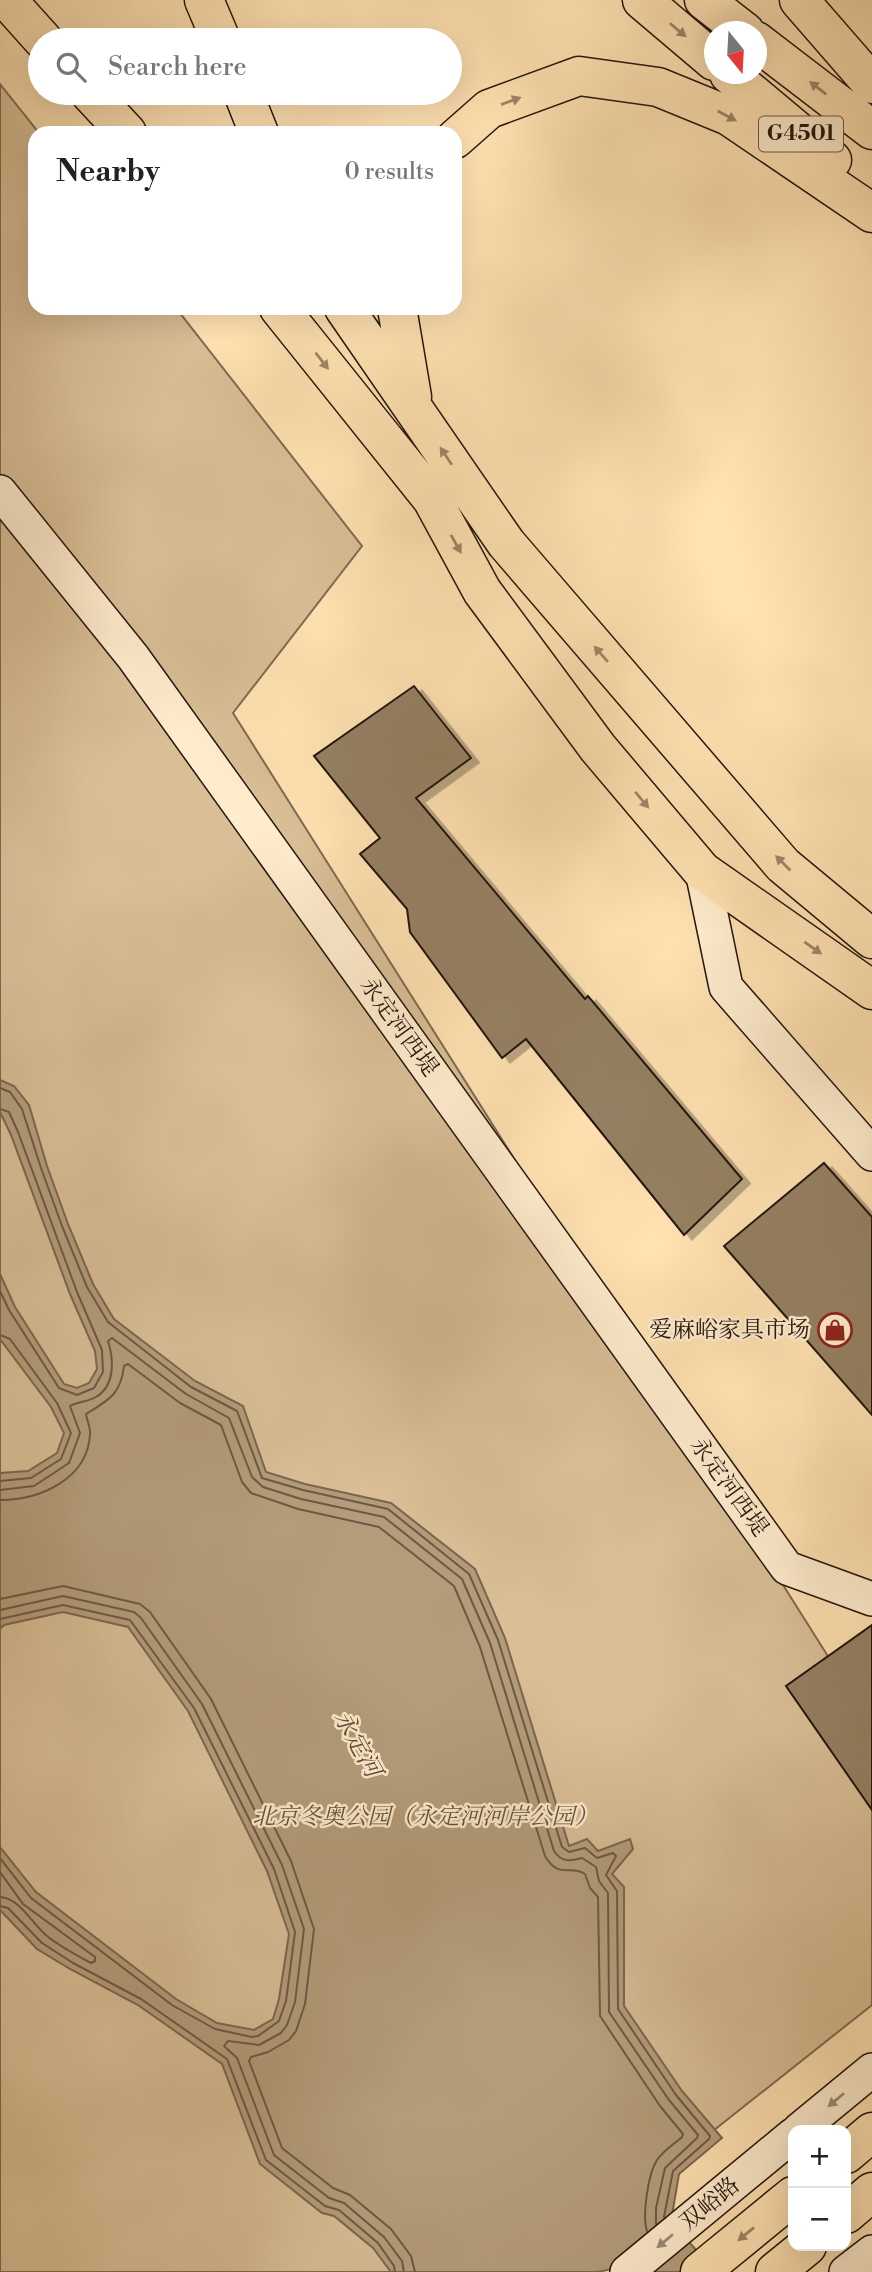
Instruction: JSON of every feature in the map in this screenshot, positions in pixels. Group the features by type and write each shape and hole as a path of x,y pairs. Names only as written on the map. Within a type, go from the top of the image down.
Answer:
{"highway":[{"path":"6,0 32,28"},
{"path":"177,0 189,28"},
{"path":"204,0 216,28"},
{"path":"642,0 704,52"},
{"path":"704,0 731,21"},
{"path":"799,0 872,84"},
{"name":"G4501","path":"767,48 872,130"},
{"path":"462,133 489,109 579,76 658,87 729,116 872,213"},
{"name":"G4501","path":"741,84 872,194"},
{"path":"101,105 121,126"},
{"path":"220,105 229,126"},
{"path":"248,105 257,126"},
{"path":"285,315 432,499"},
{"path":"330,315 482,591 598,748 702,871 872,990"},
{"path":"349,315 506,543 783,865 872,939"},
{"path":"398,315 414,410"},
{"path":"851,2150 872,2132"},
{"path":"851,2210 872,2192"},
{"name":"双峪路","path":"699,2272 788,2200"},
{"path":"775,2272 801,2251"}],"street":[{"name":"永定河西堤","path":"0,492 133,657 787,1568 872,1599"},
{"path":"702,871 726,987 872,1154"},
{"path":"805,2125 872,2070"},
{"name":"双峪路","path":"627,2272 788,2139"},
{"path":"846,2272 872,2252"}],"green space":[{"name":"北京冬奥公园（永定河河岸公园）","path":"0,84 33,126 28,126 28,315 181,315 362,546 233,713 872,1726 872,2005 535,2272 0,2272"}],"water":[{"name":"永定河","path":"0,1080 14,1086 29,1105 68,1224 93,1284 114,1319 195,1381 243,1406 266,1472 305,1484 391,1503 475,1569 505,1638 569,1846 587,1839 598,1851 630,1839 633,1849 612,1874 624,1887 624,2006 682,2091 722,2138 679,2174 671,2221 715,2272 619,2272 616,2268 598,2272 391,2272 373,2248 334,2216 322,2213 260,2164 222,2064 138,2005 37,1949 0,1910 0,1847 36,1892 176,1999 217,2023 254,2030 273,2019 279,1999 289,1934 267,1871 188,1711 128,1627 63,1612 4,1625 0,1629 0,1473 28,1471 57,1453 64,1433 51,1407 0,1339 0,1274 15,1307 64,1384 77,1388 89,1383 97,1369 95,1351 70,1294 0,1112"}],"building":[{"path":"414,686 471,758 416,798 585,999 588,996 742,1179 684,1235 526,1039 502,1058 410,932 407,909 360,854 380,838 314,756"},
{"name":"爱麻峪家具市场","path":"824,1163 872,1217 872,1415 724,1246"},
{"path":"872,1625 872,1810 786,1686"}],"place":[{"name":"爱麻峪家具市场","path":"835,1330"}]}
